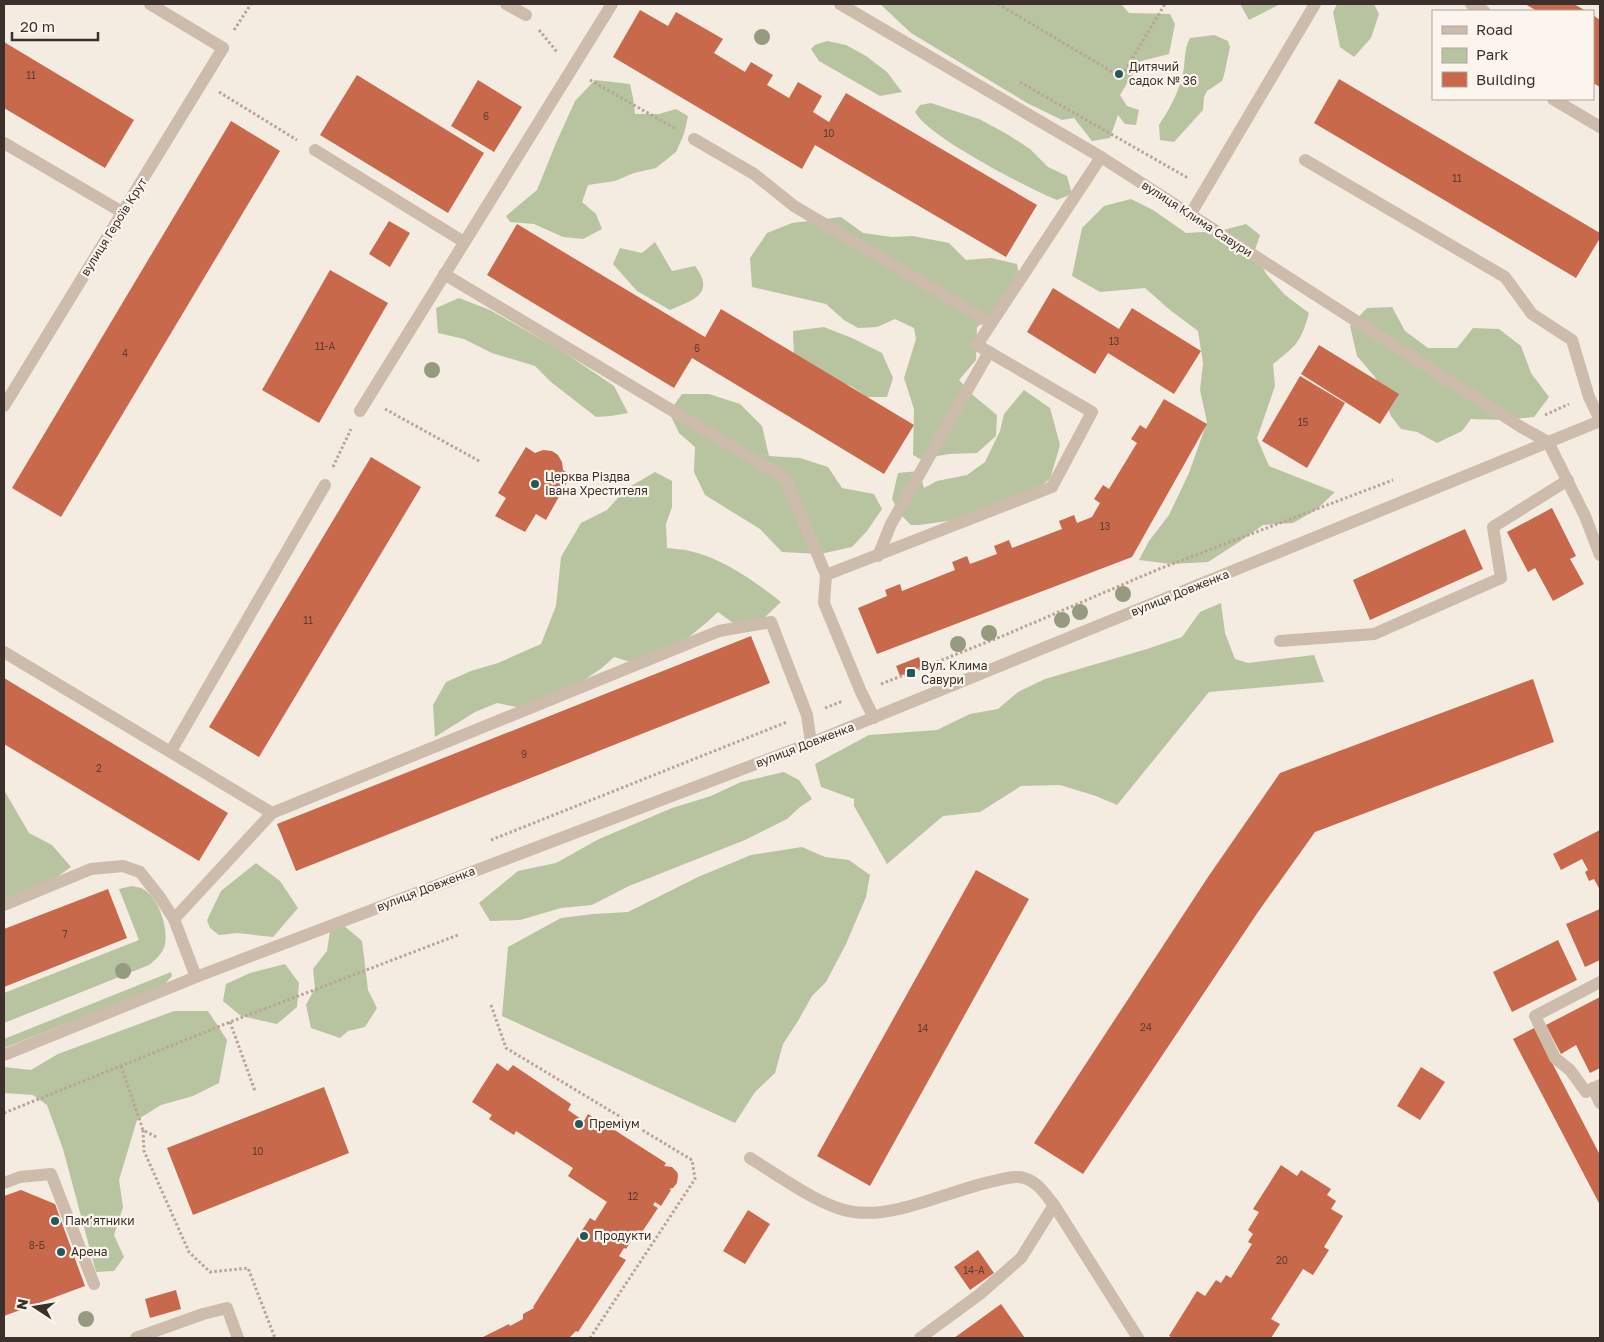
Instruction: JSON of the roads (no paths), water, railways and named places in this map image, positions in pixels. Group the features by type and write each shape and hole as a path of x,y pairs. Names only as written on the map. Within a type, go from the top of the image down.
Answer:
{"street":[{"name":"вулиця Героїв Крут","path":"4,406 224,48 150,4"},
{"path":"506,4 526,15"},
{"path":"360,411 612,4"},
{"name":"вулиця Клима Савури","path":"840,4 1100,157 1521,427 1548,442"},
{"path":"1190,215 1315,4"},
{"path":"1471,4 1482,10"},
{"path":"1555,100 1600,127"},
{"path":"694,140 754,174 794,206 992,323"},
{"path":"4,143 122,212"},
{"path":"315,150 464,242"},
{"path":"826,576 1052,487 1092,412 977,345 1100,157"},
{"path":"1305,160 1505,277 1532,314 1572,340 1589,397 1600,420"},
{"path":"444,274 785,478 826,576 824,603 861,692 874,718"},
{"path":"878,556 891,524 989,352"},
{"name":"вулиця Довженка","path":"4,1055 196,977 812,743 1600,420"},
{"path":"1548,442 1585,516 1600,555"},
{"path":"1280,641 1374,634 1501,578 1493,527 1568,480"},
{"path":"170,751 325,485"},
{"path":"174,918 272,813 710,635 771,622 807,715 812,743"},
{"path":"4,652 272,813"},
{"path":"4,905 91,869 123,866 140,872 174,918 196,977"},
{"path":"1600,982 1535,1016 1555,1058 1570,1070 1586,1092 1597,1087 1600,1103"},
{"path":"750,1158 830,1205 854,1212 889,1212 976,1184 1023,1177 1038,1185 1054,1205 1138,1338"},
{"path":"4,1184 20,1177 51,1174 94,1284"},
{"path":"920,1338 980,1294 1021,1258 1054,1205"},
{"path":"136,1338 203,1314 227,1308 238,1338"}],"place":[{"name":"Дитячий садок № 36","path":"1119,74"},
{"name":"Церква Різдва Івана Хрестителя","path":"535,484"},
{"name":"Вул. Клима Савури","path":"911,673"},
{"name":"Преміум","path":"579,1124"},
{"name":"Пам’ятники","path":"55,1221"},
{"name":"Продукти","path":"584,1236"},
{"name":"Арена","path":"61,1252"}]}
